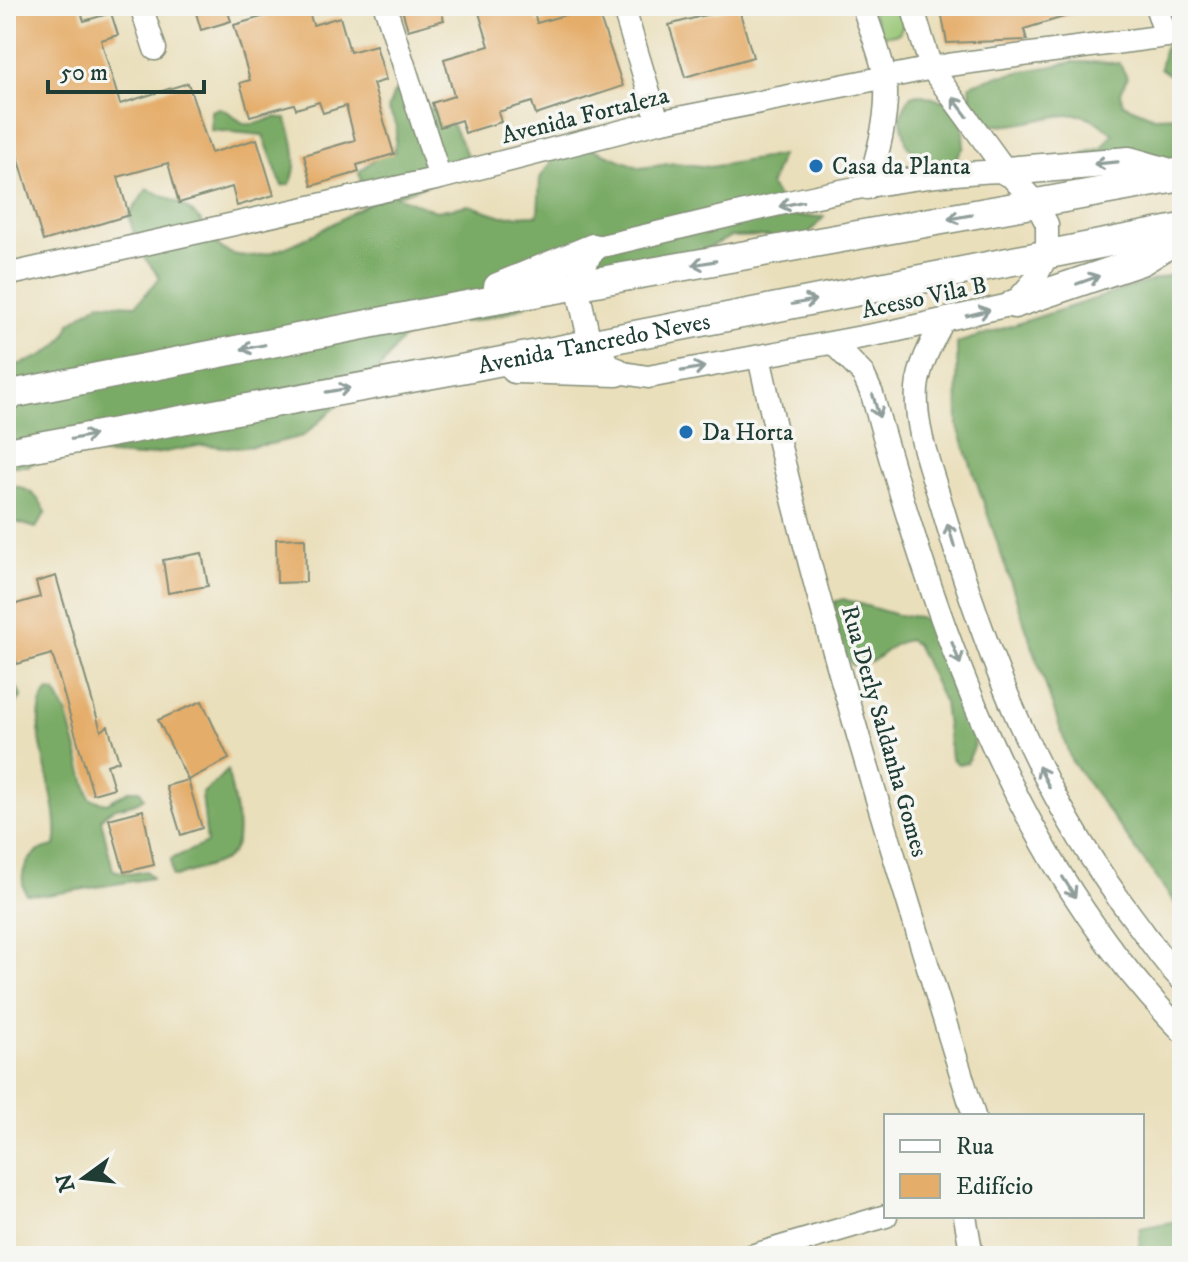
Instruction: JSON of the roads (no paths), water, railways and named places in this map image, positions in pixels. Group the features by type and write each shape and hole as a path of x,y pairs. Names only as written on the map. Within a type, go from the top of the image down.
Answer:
{"main road":[{"path":"1006,171 1129,161 1182,177"},
{"path":"6,395 445,309 1182,177"},
{"name":"Avenida Tancredo Neves","path":"6,452 466,368 1182,228"},
{"path":"1014,304 1141,261 1182,236"},
{"path":"445,309 593,248"},
{"path":"466,368 617,372"}],"street":[{"path":"141,6 155,49"},
{"path":"385,6 440,178"},
{"path":"623,6 658,122"},
{"path":"863,6 885,77 885,100 876,162 867,188"},
{"path":"912,6 931,68 1006,171 1036,203 1047,224 1047,255"},
{"path":"1156,6 1174,35"},
{"name":"Avenida Fortaleza","path":"6,275 440,178 658,122 931,68 1174,35"},
{"path":"617,372 590,343 577,285 593,248 867,188 955,172 1006,171"},
{"name":"Acesso Vila B","path":"617,372 648,377 833,343 1014,304 1034,281 1047,255"},
{"path":"943,321 928,349 917,389 922,437 970,603 1009,706 1049,788 1105,881 1182,980"},
{"path":"833,343 863,374 872,394 929,583 974,698 1034,832 1088,918 1182,1031"},
{"name":"Rua Derly Saldanha Gomes","path":"759,357 786,479 853,719 973,1114"},
{"path":"751,1256 884,1217"},
{"path":"965,1218 972,1256"}],"place":[{"name":"Casa da Planta","path":"816,166"},
{"name":"Da Horta","path":"686,432"}]}
